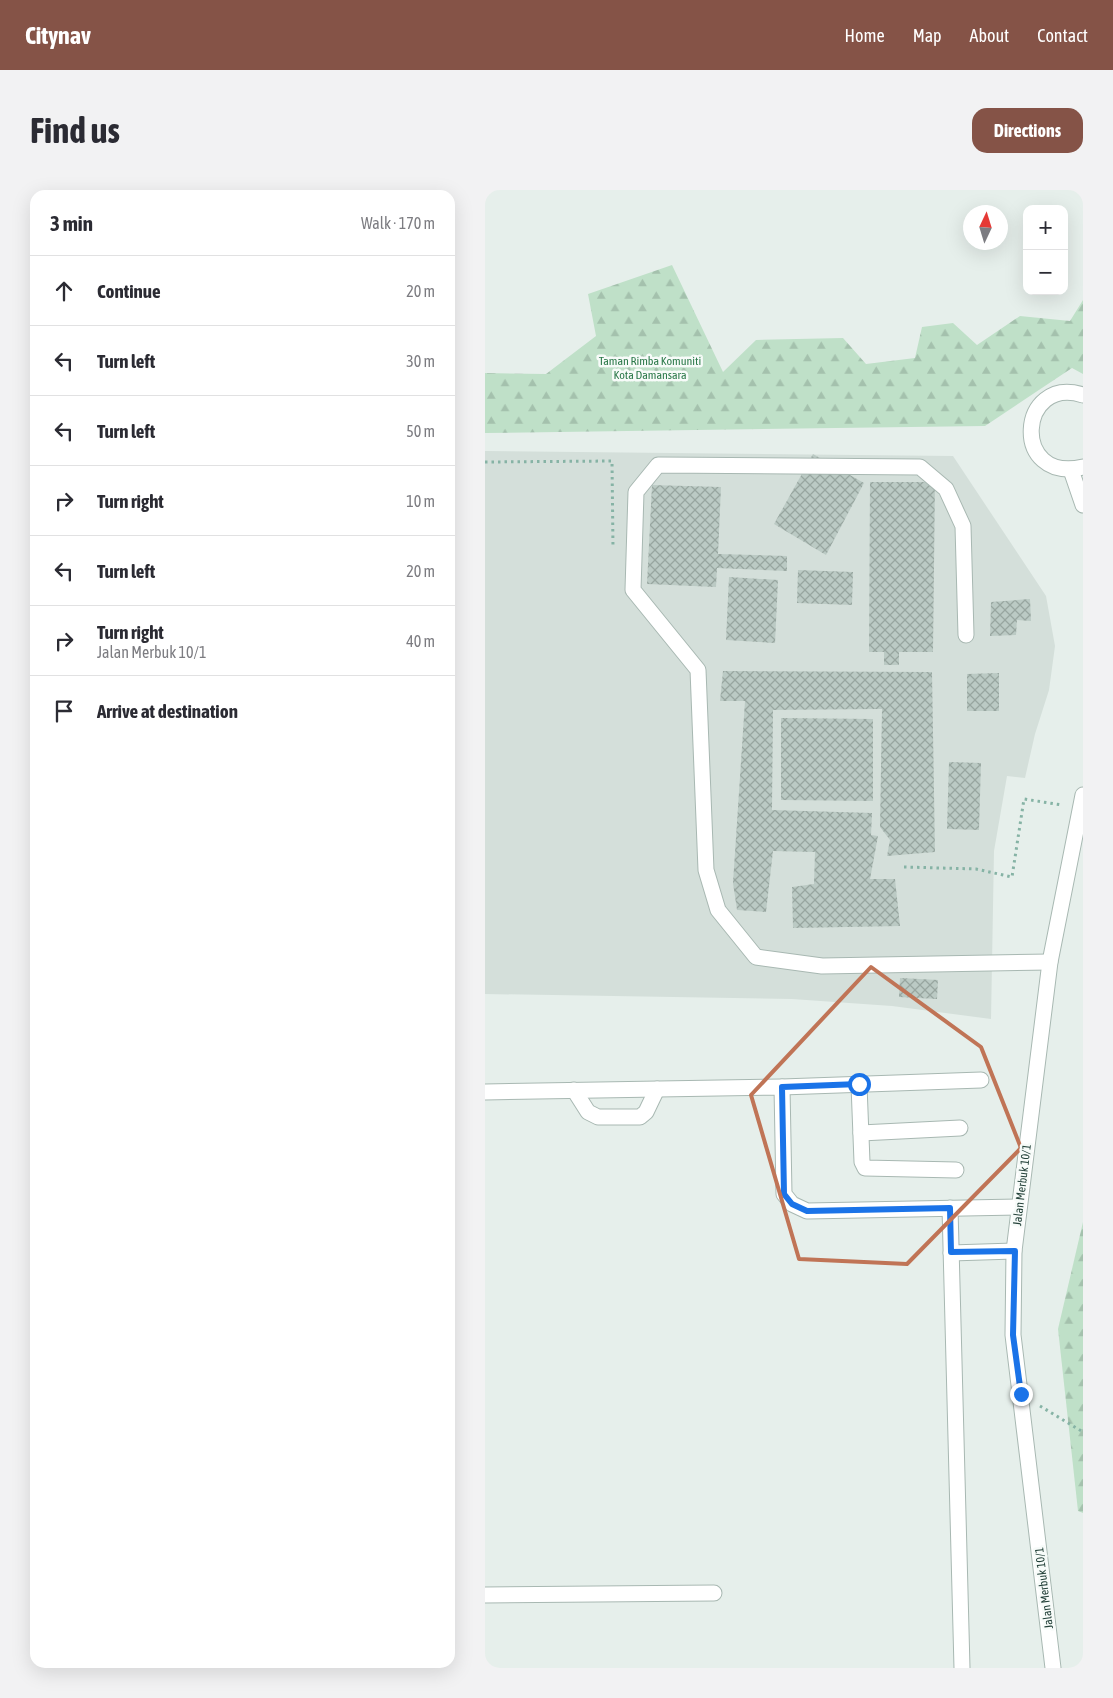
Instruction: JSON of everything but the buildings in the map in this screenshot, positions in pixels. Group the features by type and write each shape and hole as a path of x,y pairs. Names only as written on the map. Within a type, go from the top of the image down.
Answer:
{"street":[{"path":"1083,395 1075,392 1061,393 1049,397 1039,405 1033,416 1030,429 1031,442 1037,454 1058,468 1077,468 1083,505"},
{"path":"966,635 963,526 946,489 920,467 658,465 636,492 633,590 698,670 706,870 718,910 756,956 822,966 1050,962"},
{"name":"Jalan Merbuk 10/1","path":"1053,1668 1013,1335 1015,1251 1050,962 1081,801"},
{"path":"485,1092 782,1087 981,1080"},
{"path":"859,1084 861,1162 865,1168 956,1170"},
{"path":"782,1087 784,1194 792,1204 807,1211 1019,1207"},
{"path":"574,1090 588,1112 598,1117 640,1117 646,1112 657,1089"},
{"path":"861,1133 960,1128"},
{"path":"950,1208 962,1668"},
{"path":"951,1252 1015,1251"},
{"path":"485,1595 714,1593"}],"path":[{"path":"485,462 612,461 613,548"},
{"path":"904,867 976,870 1012,877 1024,799 1081,801"},
{"path":"1021,1394 1083,1432"}],"highlighted area":[{"path":"871,967 981,1047 1021,1148 907,1264 799,1259 751,1095"}],"shaded area":[{"path":"485,451 953,456 1046,596 1055,646 1049,690 1035,734 1025,778 1007,776 994,851 991,1019 892,1006 792,999 485,994"}],"green space":[{"name":"Taman Rimba Komuniti Kota Damansara","path":"672,265 723,372 756,340 843,338 866,364 915,358 922,327 953,323 977,345 1020,316 1070,321 1083,300 1083,374 1072,368 985,426 485,433 485,373 546,374 596,336 588,294"},
{"path":"1083,1222 1083,1513 1078,1511 1058,1329"}],"route":[{"path":"859,1084 782,1087 784,1194 792,1204 807,1211 950,1208 951,1252 1015,1251 1013,1335 1021,1394"}]}
